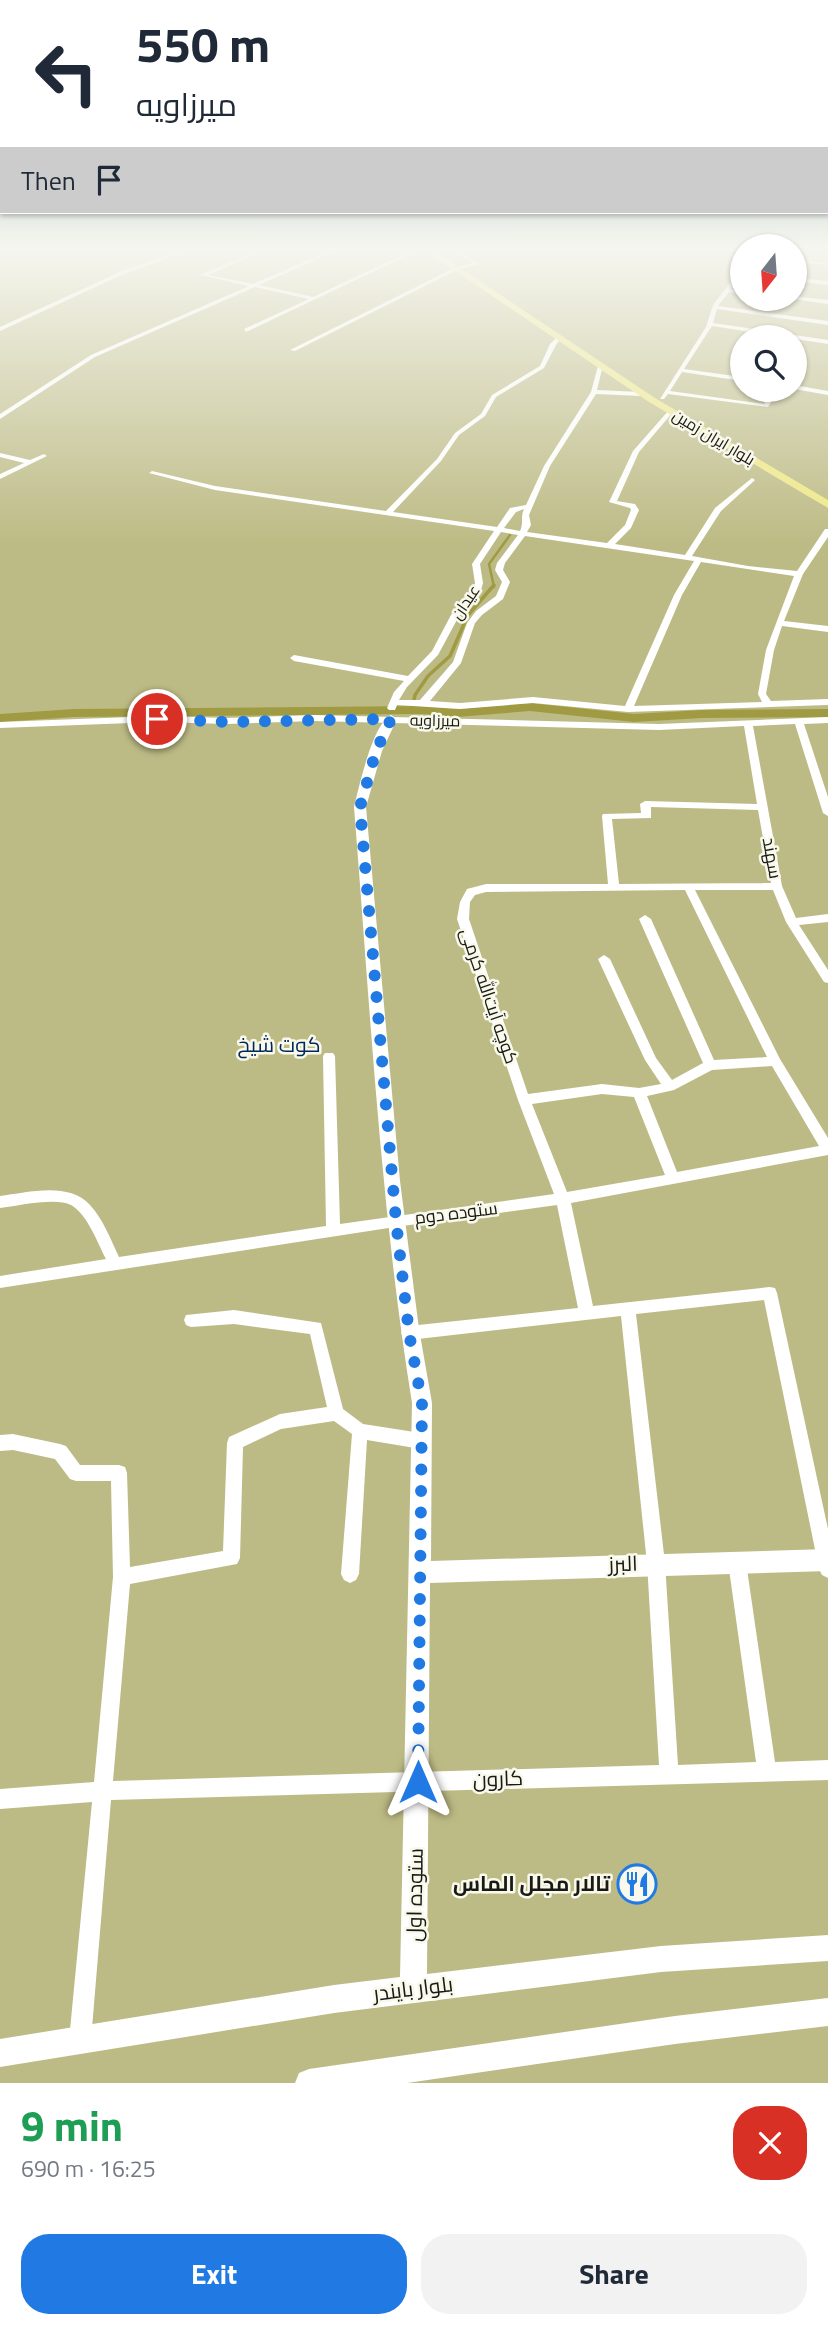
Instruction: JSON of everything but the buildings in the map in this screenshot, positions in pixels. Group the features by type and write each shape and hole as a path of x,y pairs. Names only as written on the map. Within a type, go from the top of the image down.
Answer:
{"main road":[{"name":"بلوار ایران زمین","path":"574,347 641,394 828,505"},
{"name":"بلوار ایران زمین","path":"589,347 828,495"}],"street":[{"path":"0,416 93,356 113,347"},
{"path":"293,350 299,347"},
{"path":"387,514 439,460 457,434 483,415 494,396 542,368 552,347"},
{"path":"695,347 664,395 766,406 768,402"},
{"name":"عیدان","path":"421,703 457,663 471,624 479,613 500,597 506,582 499,570 500,563 523,534 527,525 525,515 547,466 594,391 601,366"},
{"path":"681,370 730,377"},
{"path":"807,389 828,393"},
{"path":"594,391 641,394"},
{"path":"608,547 628,526 635,510 632,506 613,502 636,451 671,411"},
{"path":"0,456 30,462"},
{"path":"0,477 44,456"},
{"path":"152,473 215,488 799,574"},
{"path":"687,557 718,510 752,480"},
{"name":"عیدان","path":"392,711 410,679 429,662 453,618 476,592 480,583 476,564 513,510 529,506"},
{"path":"769,705 762,694 770,650 779,623 799,574 828,531"},
{"path":"628,709 678,595 699,559"},
{"path":"779,623 828,629"},
{"path":"294,658 410,679"},
{"path":"392,711 407,702 460,706 533,700 707,716 769,705 828,702"},
{"name":"میرزاویه","path":"0,725 157,719 227,722 392,711 659,727 707,716 748,724 828,720"},
{"name":"ستوده اول","path":"392,711 376,751 360,807 396,1221 409,1333 422,1403 413,1989"},
{"path":"800,722 828,813"},
{"name":"سهند","path":"748,724 777,886 792,922 826,975"},
{"path":"614,886 607,817 647,816 645,804 762,807"},
{"path":"688,886 775,1060 828,1149"},
{"name":"کوچه آیت‌الله کرمی","path":"587,1314 563,1199 524,1100 463,919 465,902 471,892 486,888 777,886"},
{"path":"792,922 828,918"},
{"path":"645,919 710,1065"},
{"path":"604,959 652,1060 670,1087"},
{"path":"329,1056 333,1231"},
{"path":"524,1100 602,1089 639,1093 670,1087 710,1065 775,1060"},
{"path":"639,1093 673,1178"},
{"name":"ستوده دوم","path":"0,1282 396,1221 563,1199 828,1149"},
{"path":"0,1202 59,1194 76,1198 88,1211 116,1265"},
{"path":"409,1333 770,1293 828,1563"},
{"path":"628,1309 656,1563 669,1774"},
{"path":"191,1320 234,1317 316,1328 336,1413 360,1431 421,1441"},
{"path":"122,1577 231,1558 235,1443 281,1422 336,1413"},
{"path":"350,1574 360,1431"},
{"path":"0,1443 60,1452 76,1473 119,1473 122,1577 80,2040"},
{"path":"737,1562 766,1771"},
{"name":"البرز","path":"418,1572 656,1563 828,1563"},
{"name":"کارون","path":"0,1799 104,1791 828,1770"},
{"name":"بلوار بایندر","path":"0,2053 334,1999 661,1959 828,1948"},
{"path":"309,2083 675,2030 828,2012"}],"shaded area":[{"path":"0,347 730,347 730,402 807,402 807,347 828,347 828,2083 0,2083"}],"waterway":[{"path":"494,585 489,564 510,535"},
{"path":"412,710 415,695 428,676 450,656 468,615 494,585"},
{"path":"0,718 74,713 422,710 457,713 530,707 634,718 702,714 828,713"}],"place":[{"name":"تالار مجلل الماس","path":"637,1884"}],"district":[{"name":"کوت شیخ","path":"279,1045"}],"route":[{"path":"157,719 227,722 314,718 391,719 376,751 360,807 396,1221 409,1333 422,1403 418,1572 418,1782"}]}
